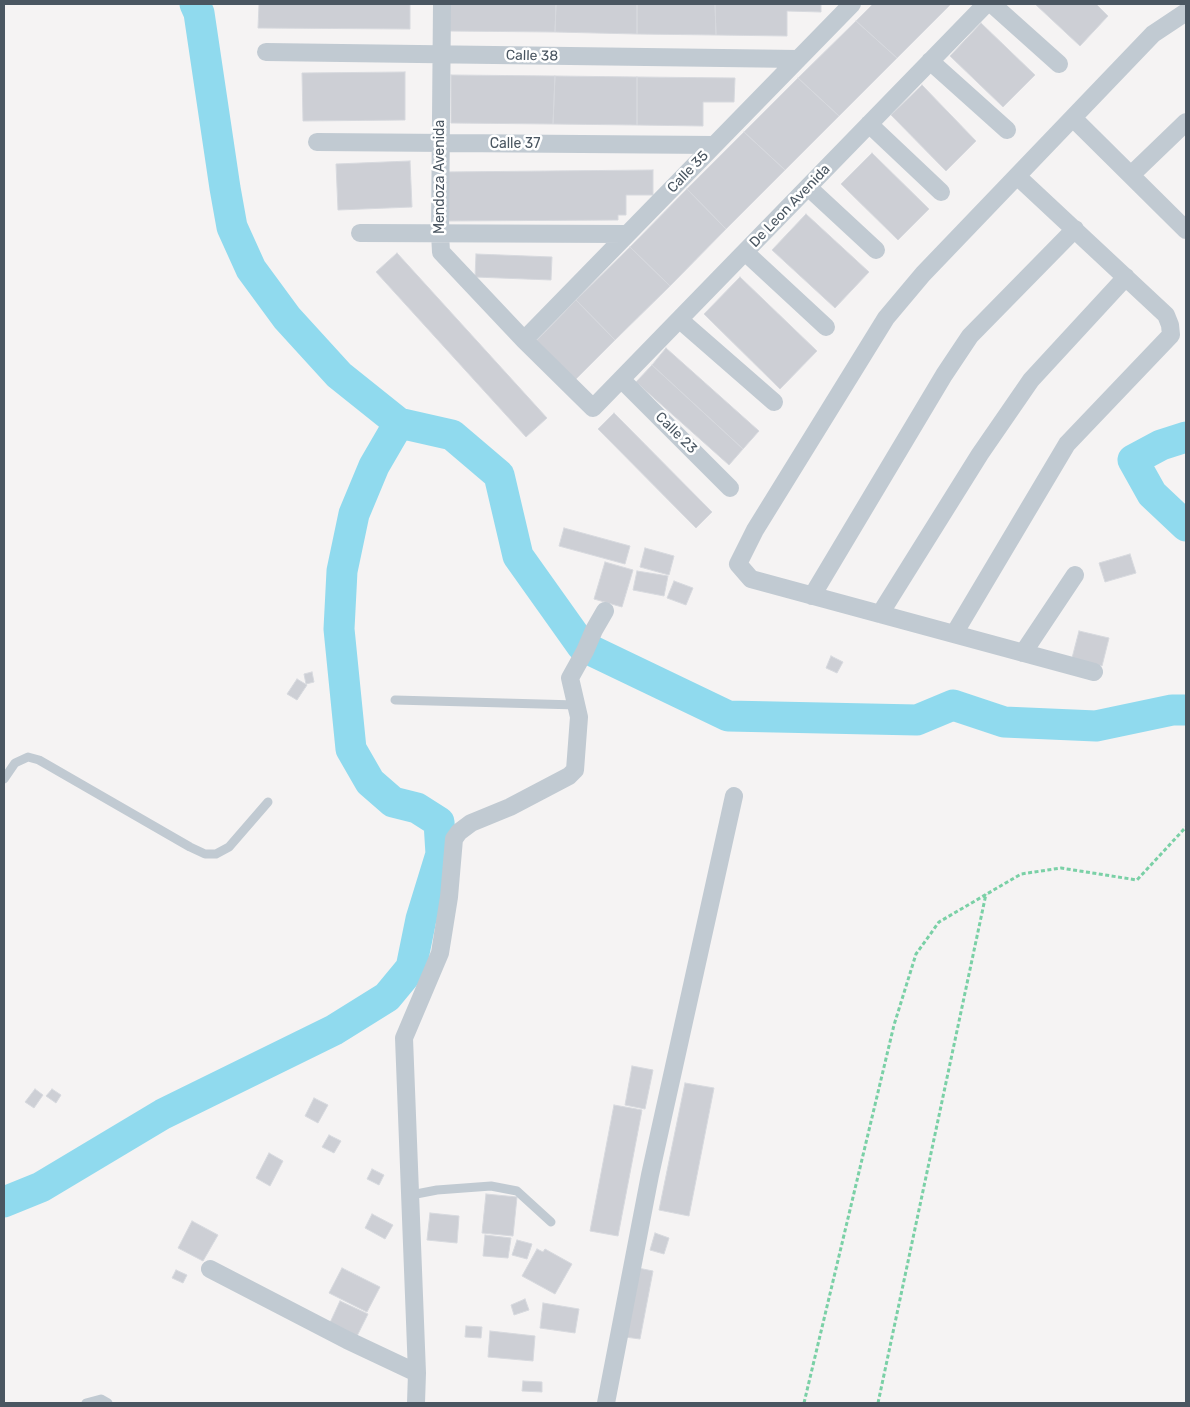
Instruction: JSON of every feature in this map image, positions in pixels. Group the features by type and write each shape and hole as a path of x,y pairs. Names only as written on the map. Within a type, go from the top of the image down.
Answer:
{"street":[{"name":"Mendoza Avenida","path":"442,4 441,252 524,340 593,408"},
{"name":"Calle 35","path":"524,340 852,4"},
{"name":"De Leon Avenida","path":"593,408 986,4"},
{"path":"992,4 1059,64"},
{"path":"1094,672 751,579 738,564 755,530 886,318 922,274 1153,34 1186,12"},
{"name":"Calle 38","path":"266,52 798,59"},
{"path":"930,61 1007,130"},
{"path":"1073,118 1186,230"},
{"path":"1131,175 1186,122"},
{"path":"869,124 941,192"},
{"name":"Calle 37","path":"317,142 714,146"},
{"path":"954,634 1067,444 1171,335 1166,315 1017,176"},
{"path":"808,187 876,250"},
{"path":"812,596 944,375 970,336 1075,229"},
{"path":"360,233 627,234"},
{"path":"745,252 826,327"},
{"path":"880,614 980,454 1030,380 1126,277"},
{"path":"680,320 774,402"},
{"name":"Calle 23","path":"621,379 730,488"},
{"path":"1023,653 1075,575"},
{"path":"416,1403 417,1373 404,1038 440,953 449,897 454,839 471,822 510,807 568,776 574,770 579,716 570,678 605,611"},
{"path":"606,1403 650,1175 734,796"},
{"path":"210,1269 347,1340 417,1373"}],"lane":[{"path":"395,700 577,705"},
{"path":"4,779 15,763 28,757 39,760 205,854 216,854 229,847 268,802"},
{"path":"410,1194 491,1186 517,1191 551,1222"},
{"path":"86,1403 101,1399 108,1403"}],"path":[{"path":"804,1403 894,1025 916,954 939,922 1021,874 1061,868 1137,880 1186,827"},
{"path":"878,1403 986,894"}],"building":[{"path":"259,4 410,4 410,29 258,28"},
{"path":"448,4 556,4 555,32 448,31"},
{"path":"556,4 637,4 637,34 555,32"},
{"path":"637,4 715,4 716,35 637,34"},
{"path":"715,4 821,4 821,12 787,11 787,36 716,35"},
{"path":"873,4 951,4 897,58 856,21"},
{"path":"1035,4 1096,4 1108,16 1080,46"},
{"path":"856,21 897,58 839,116 798,78"},
{"path":"981,23 1035,75 1003,107 950,56"},
{"path":"405,72 405,120 303,121 302,73"},
{"path":"451,75 555,76 553,124 451,123"},
{"path":"555,76 637,77 637,125 553,124"},
{"path":"637,77 735,78 734,102 703,102 703,126 637,125"},
{"path":"798,78 839,116 785,170 744,132"},
{"path":"922,85 976,141 946,171 891,115"},
{"path":"744,132 785,170 726,229 687,189"},
{"path":"872,153 929,209 898,240 841,184"},
{"path":"410,161 412,207 338,210 336,164"},
{"path":"653,170 653,195 626,195 626,215 618,215 618,220 445,221 445,172"},
{"path":"687,189 726,229 670,286 630,247"},
{"path":"806,214 869,272 835,308 772,250"},
{"path":"630,247 670,286 615,340 576,300"},
{"path":"397,253 547,418 526,437 376,272"},
{"path":"476,254 552,257 551,280 475,277"},
{"path":"740,277 817,351 780,389 704,314"},
{"path":"576,300 615,340 575,380 536,341"},
{"path":"666,348 759,431 743,449 652,365"},
{"path":"652,365 743,449 729,465 636,382"},
{"path":"614,413 712,512 696,528 598,429"},
{"path":"564,528 630,546 625,564 559,546"},
{"path":"645,548 674,556 669,575 640,567"},
{"path":"1130,554 1136,573 1105,582 1099,563"},
{"path":"605,562 633,570 622,607 594,599"},
{"path":"637,571 668,576 664,596 633,590"},
{"path":"674,581 693,588 686,605 667,598"},
{"path":"1079,631 1109,638 1102,666 1072,658"},
{"path":"831,656 843,662 837,673 826,668"},
{"path":"312,672 314,682 306,684 304,674"},
{"path":"297,679 307,685 297,700 287,694"},
{"path":"632,1066 653,1070 645,1109 625,1105"},
{"path":"685,1083 714,1088 689,1216 659,1210"},
{"path":"35,1089 43,1095 34,1108 25,1102"},
{"path":"52,1089 61,1095 56,1103 46,1096"},
{"path":"314,1098 328,1105 318,1123 305,1116"},
{"path":"614,1105 642,1110 618,1236 590,1231"},
{"path":"329,1135 341,1141 334,1153 322,1147"},
{"path":"269,1153 283,1161 270,1186 256,1178"},
{"path":"372,1169 384,1175 379,1185 367,1179"},
{"path":"486,1194 517,1197 513,1236 482,1233"},
{"path":"430,1213 459,1216 457,1243 427,1240"},
{"path":"372,1214 393,1225 385,1239 365,1228"},
{"path":"192,1221 218,1235 203,1261 178,1248"},
{"path":"655,1233 669,1238 664,1254 650,1250"},
{"path":"485,1235 511,1238 508,1258 483,1256"},
{"path":"517,1240 532,1244 527,1259 512,1255"},
{"path":"537,1249 543,1252 545,1249 572,1264 555,1294 522,1276"},
{"path":"342,1268 380,1287 367,1312 329,1293"},
{"path":"638,1268 653,1271 640,1339 625,1337"},
{"path":"176,1270 187,1275 183,1283 172,1278"},
{"path":"525,1299 529,1310 514,1315 511,1305"},
{"path":"340,1301 368,1314 355,1340 328,1327"},
{"path":"543,1303 579,1309 575,1333 540,1328"},
{"path":"466,1326 482,1327 481,1338 465,1337"},
{"path":"490,1331 535,1336 533,1361 488,1357"},
{"path":"523,1381 542,1382 542,1392 522,1391"}],"waterway":[{"path":"195,4 199,13 232,227 251,269 287,318 339,375 399,423 452,435 499,475 518,556 582,646 728,716 917,720 953,705 1004,722 1096,726 1172,710 1186,710"},
{"path":"4,1202 41,1187 163,1114 334,1030 387,997 411,968 421,919 441,854 439,822 417,808 393,802 370,782 351,749 339,629 342,571 354,514 374,466 399,423"},
{"path":"1186,437 1161,445 1133,460 1152,494 1186,526"}]}
